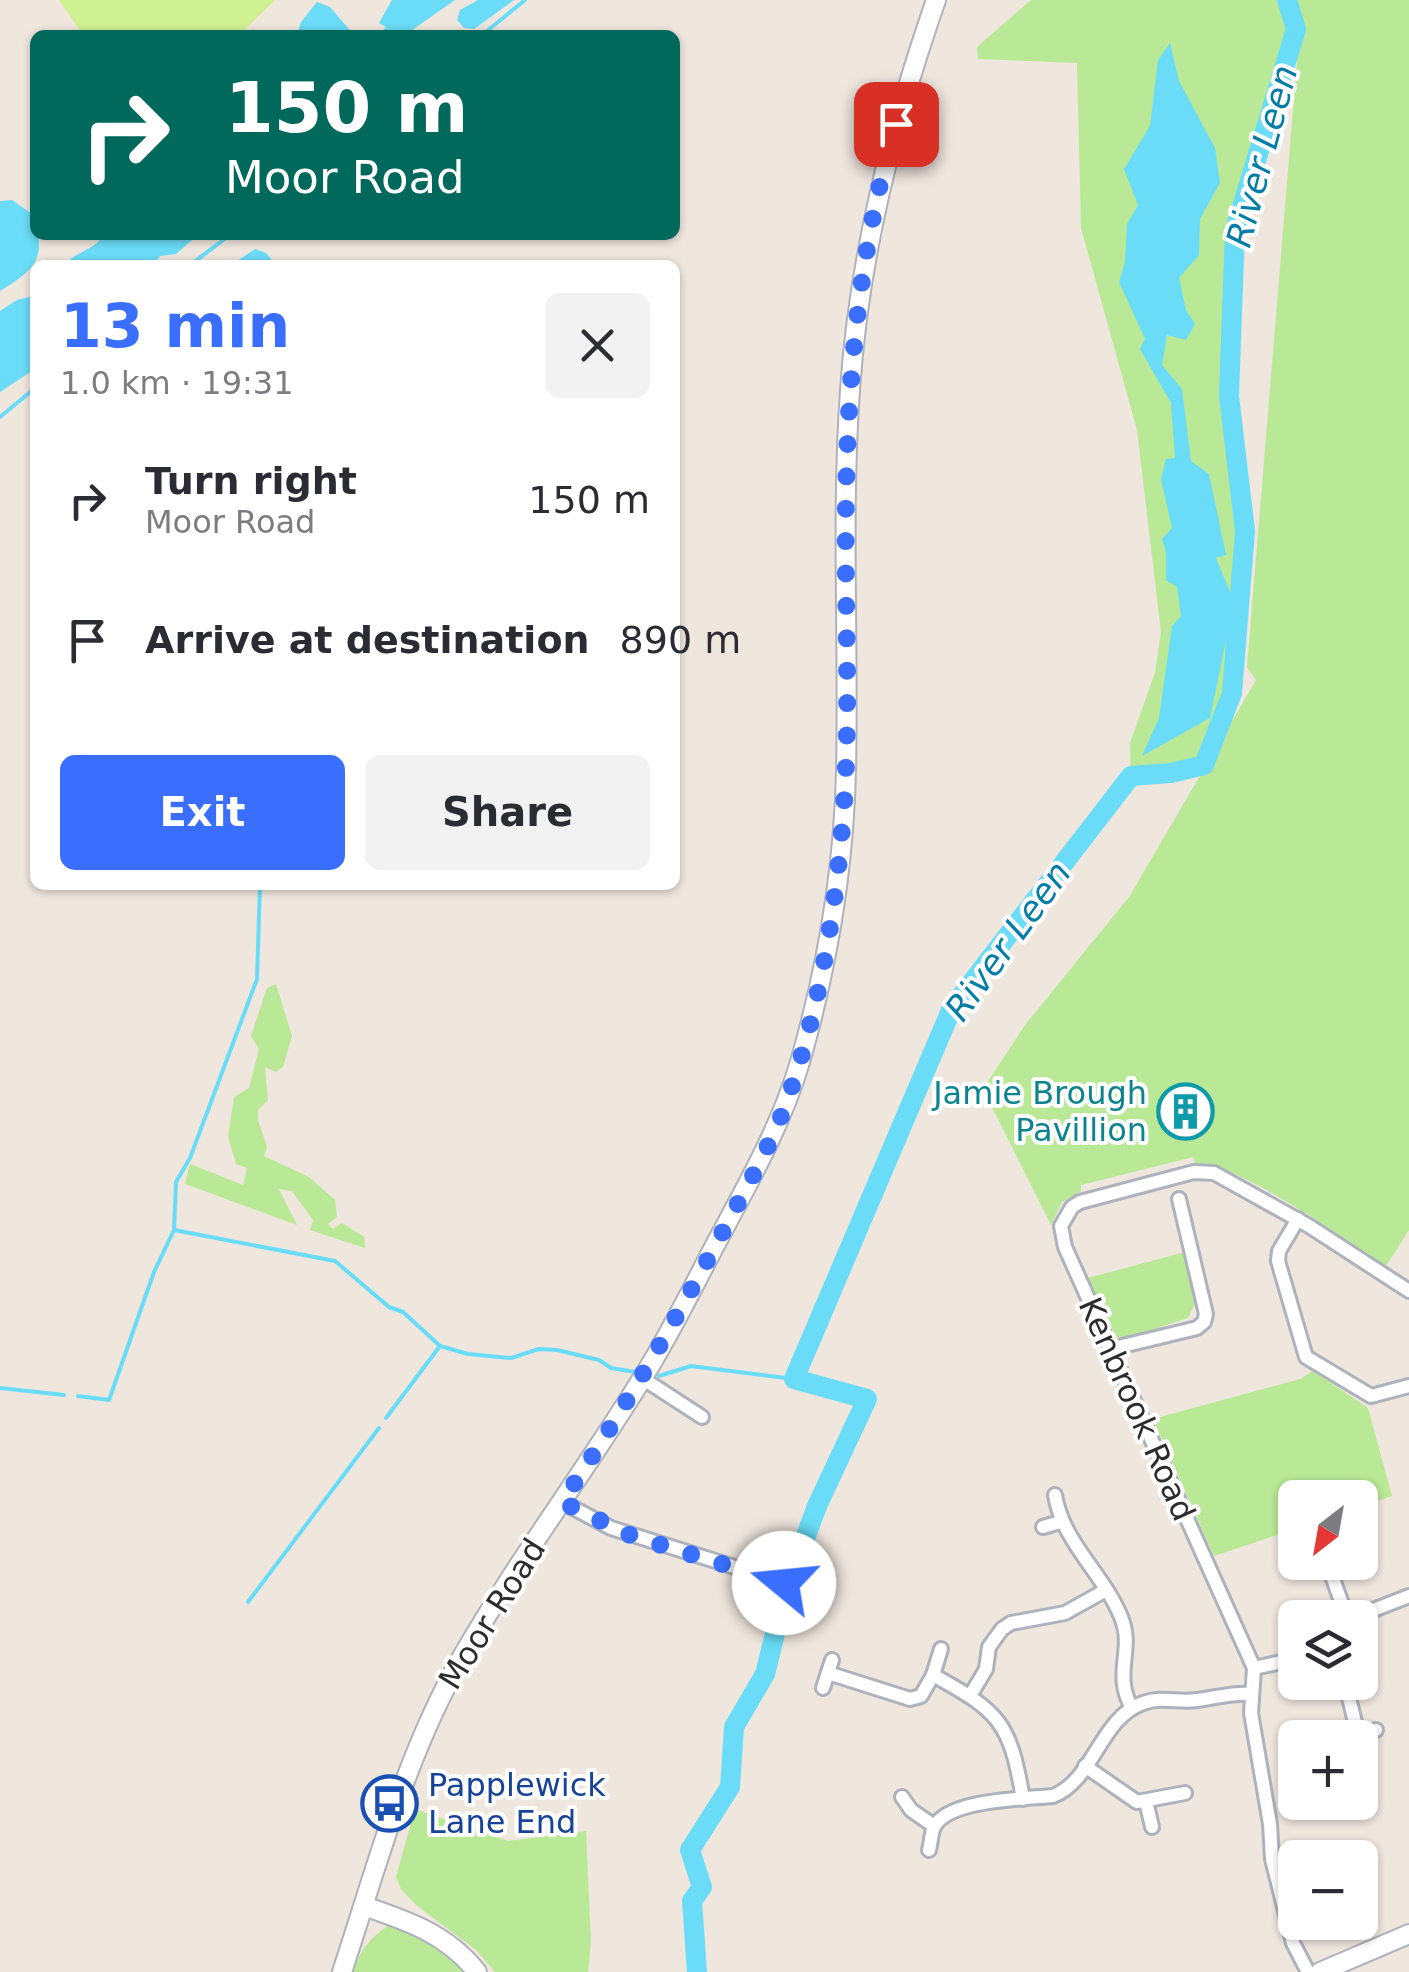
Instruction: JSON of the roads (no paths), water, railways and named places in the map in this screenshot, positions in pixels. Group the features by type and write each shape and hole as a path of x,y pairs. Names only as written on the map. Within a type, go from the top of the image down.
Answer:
{"main road":[{"name":"Moor Road","path":"342,1972 407,1780 439,1700 494,1604 642,1378 766,1149 798,1067 814,1012 837,884 846,774 846,499 853,354 867,252 888,153 936,0"},
{"path":"364,1906 439,1936 477,1972"},
{"path":"1320,1972 1409,1934"}],"street":[{"name":"Kenbrook Road","path":"1254,1668 1061,1236 1061,1226 1072,1207 1080,1202 1205,1172 1226,1178 1298,1219 1409,1290"},
{"path":"1110,1348 1198,1328 1204,1322 1206,1314 1179,1199"},
{"path":"1298,1219 1279,1251 1278,1261 1306,1357 1371,1396 1409,1386"},
{"path":"642,1378 702,1416"},
{"path":"1055,1495 1060,1522 1106,1590 1124,1628 1121,1683 1132,1708"},
{"path":"562,1502 632,1536 784,1583"},
{"path":"1044,1527 1060,1522"},
{"path":"970,1696 986,1669 989,1647 1002,1629 1012,1622 1065,1613 1106,1590"},
{"path":"1378,1608 1409,1596"},
{"path":"823,1688 830,1666 910,1699 922,1696 941,1649"},
{"path":"1278,1662 1254,1668 1251,1694 1272,1859 1293,1942 1308,1972"},
{"path":"932,1674 970,1696 1005,1728 1018,1766 1023,1799"},
{"path":"930,1850 934,1826 947,1813 962,1806 1059,1794 1072,1784 1114,1725 1146,1701 1193,1701 1251,1694"},
{"path":"1084,1766 1137,1802 1184,1793"},
{"path":"902,1798 910,1810 934,1826"},
{"path":"1146,1801 1152,1826"}],"water":[{"path":"392,0 455,0 412,30 383,30 386,27 379,23"},
{"path":"478,0 514,0 474,29 464,28 457,20 460,10"},
{"path":"317,2 330,7 350,30 299,30"},
{"path":"1170,43 1179,81 1215,148 1220,183 1200,219 1199,255 1179,278 1186,310 1195,324 1186,340 1167,335 1162,365 1182,389 1191,461 1209,474 1226,555 1216,558 1234,602 1210,718 1142,756 1159,718 1172,626 1181,616 1177,587 1166,580 1162,539 1172,528 1161,479 1166,459 1175,458 1171,403 1140,349 1145,339 1119,282 1125,262 1127,224 1138,205 1124,169 1150,126 1158,60"},
{"path":"12,200 30,213 30,240 39,241 30,269 0,291 0,201"},
{"path":"99,240 192,240 176,254 157,260 71,260"},
{"path":"255,249 272,260 238,260"},
{"path":"30,297 30,372 0,392 0,311"}],"waterway":[{"path":"488,30 525,0"},
{"name":"River Leen","path":"697,1972 692,1901 702,1887 690,1850 730,1787 734,1727 765,1674 785,1593 817,1506 867,1399 794,1379 952,1008 1131,776 1204,765 1232,693 1245,531 1229,396 1235,230 1296,29 1287,0"},
{"path":"197,260 223,240"},
{"path":"0,417 30,392"},
{"path":"78,1396 109,1400 154,1272 174,1230 176,1182 190,1158 257,979 260,890"},
{"path":"174,1230 335,1261 389,1307 403,1312 440,1346 468,1354 511,1358 539,1349 557,1350 635,1372"},
{"path":"386,1418 440,1346"},
{"path":"659,1376 691,1366 794,1379"},
{"path":"0,1388 64,1395"},
{"path":"248,1602 379,1428"}],"place":[{"name":"Jamie Brough Pavillion","path":"1186,1111"},
{"name":"Papplewick Lane End","path":"389,1803"}]}
